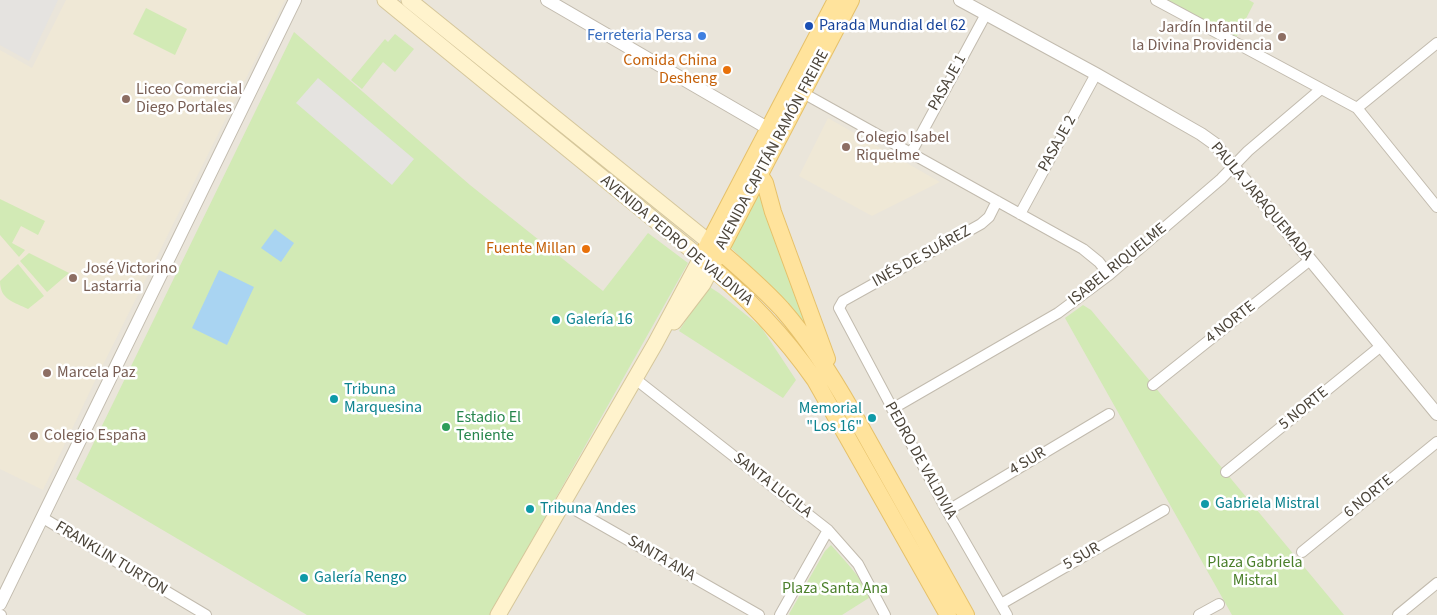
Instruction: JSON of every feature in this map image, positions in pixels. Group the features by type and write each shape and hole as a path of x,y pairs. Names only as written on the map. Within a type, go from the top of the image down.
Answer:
{"main road":[{"name":"AVENIDA PEDRO DE VALDIVIA","path":"385,0 706,263 772,325 815,380 948,615"},
{"name":"AVENIDA PEDRO DE VALDIVIA","path":"408,0 714,247 781,308 812,347 835,382 966,615"},
{"name":"AVENIDA CAPITÁN RAMÓN FREIRE","path":"775,132 803,93 845,1"},
{"name":"AVENIDA CAPITÁN RAMÓN FREIRE","path":"498,615 634,378 706,263 845,1"},
{"name":"AVENIDA PEDRO DE VALDIVIA","path":"754,172 765,182 776,221 835,382"}],"street":[{"path":"0,604 295,0"},
{"path":"547,0 563,4 775,132"},
{"name":"PAULA JARAQUEMADA","path":"960,0 1096,74 1201,134 1215,144 1437,414"},
{"path":"1156,0 1356,108 1437,207"},
{"name":"PASAJE 1","path":"911,153 986,14"},
{"path":"1356,108 1437,43"},
{"name":"PASAJE 2","path":"1020,214 1096,74"},
{"name":"ISABEL RIQUELME","path":"892,409 1058,313 1109,276 1221,179 1248,151 1321,89"},
{"path":"803,93 1089,253 1099,262 1109,276"},
{"name":"INÉS DE SUÁREZ","path":"839,305 981,224 989,217 997,201"},
{"name":"4 NORTE","path":"1153,385 1310,260"},
{"name":"PEDRO DE VALDIVIA","path":"839,305 840,312 947,511 1007,615"},
{"name":"5 NORTE","path":"1226,472 1382,346"},
{"name":"SANTA LUCILA","path":"634,378 828,530 858,564 881,614"},
{"name":"4 SUR","path":"947,511 1109,414"},
{"name":"6 NORTE","path":"1302,552 1437,442"},
{"name":"SANTA ANA","path":"563,503 759,615"},
{"name":"5 SUR","path":"1001,604 1164,510"},
{"name":"FRANKLIN TURTON","path":"43,518 206,615"},
{"path":"780,615 828,530"},
{"path":"1398,615 1437,583"},
{"path":"1200,615 1218,604"}],"shaded area":[{"path":"0,0 1437,0 1437,615 0,615"},
{"path":"0,0 58,0 29,61 0,45"},
{"path":"66,0 285,0 93,385 43,490 0,469 0,50 32,68"},
{"path":"318,78 414,159 392,185 296,103"},
{"name":"Colegio Isabel Riquelme","path":"828,118 940,182 872,216 799,176"}],"green space":[{"path":"1164,0 1249,0 1254,3 1236,38"},
{"path":"146,8 187,29 175,55 133,34"},
{"name":"Estadio El Teniente","path":"294,32 470,185 603,291 648,233 688,263 490,615 307,615 76,479"},
{"path":"395,34 414,49 395,72 383,62 362,89 351,80 385,39 388,42"},
{"path":"762,189 809,322 806,326 790,305 729,246"},
{"path":"0,199 45,221 38,235 21,226 12,243 25,250 19,257 0,235"},
{"path":"29,253 69,273 47,292 20,261"},
{"path":"18,264 44,296 28,309 9,300 2,292 0,281"},
{"path":"708,286 761,327 796,380 783,398 679,331"},
{"name":"Plaza Gabriela Mistral","path":"1083,305 1091,310 1344,615 1232,615 1065,318"},
{"name":"Plaza Santa Ana","path":"831,545 858,576 872,596 842,615 790,615 825,551"}],"water":[{"path":"275,229 294,243 281,262 261,248"},
{"path":"219,270 254,287 227,345 192,328"}],"place":[{"name":"Parada Mundial del 62","path":"809,26"},
{"name":"Ferreteria Persa","path":"702,36"},
{"name":"Jardín Infantil de la Divina Providencia","path":"1282,37"},
{"name":"Comida China Desheng","path":"727,70"},
{"name":"Liceo Comercial Diego Portales","path":"126,99"},
{"name":"Colegio Isabel Riquelme","path":"846,147"},
{"name":"Fuente Millan","path":"586,249"},
{"name":"José Victorino Lastarria","path":"73,278"},
{"name":"Galería 16","path":"556,320"},
{"name":"Marcela Paz","path":"47,373"},
{"name":"Tribuna Marquesina","path":"334,399"},
{"name":"Memorial \"Los 16\"","path":"872,418"},
{"name":"Estadio El Teniente","path":"446,427"},
{"name":"Colegio España","path":"34,436"},
{"name":"Gabriela Mistral","path":"1205,504"},
{"name":"Tribuna Andes","path":"530,509"},
{"name":"Galería Rengo","path":"304,578"}]}
